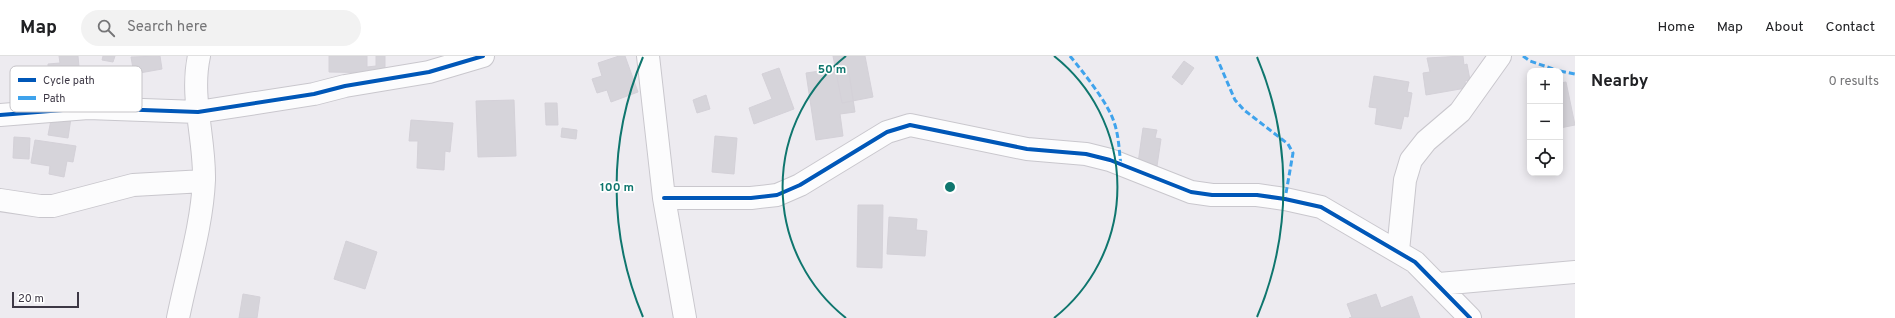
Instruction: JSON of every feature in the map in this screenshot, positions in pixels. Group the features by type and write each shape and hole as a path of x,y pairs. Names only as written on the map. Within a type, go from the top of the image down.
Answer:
{"street":[{"path":"178,318 199,220 204,181 203,151 195,88 200,56"},
{"path":"142,110 198,112 314,94 345,86 429,72 483,56"},
{"path":"648,56 664,198 684,318"},
{"path":"1398,251 1405,180 1411,160 1426,140 1460,112 1500,56"},
{"path":"0,115 38,112"},
{"path":"664,198 765,198 777,195 800,185 887,132 910,125 1027,149 1086,154 1110,160 1191,192 1212,195 1257,195 1286,199 1321,207 1415,262 1439,284 1470,318"},
{"path":"0,200 40,206 53,206 133,185 204,181"},
{"path":"1439,284 1575,272"}],"building":[{"path":"59,56 78,56 79,66 48,66 48,64 60,63"},
{"path":"103,56 115,56 113,62 102,60"},
{"path":"160,56 162,69 142,73 142,66 133,66 131,57"},
{"path":"329,56 367,56 367,67 376,66 376,56 385,56 385,73 329,72"},
{"path":"619,56 625,56 638,92 611,102 607,90 597,93 592,79 602,76 598,63"},
{"path":"833,56 865,56 873,97 842,103"},
{"path":"1463,56 1464,65 1467,64 1470,80 1465,81 1466,88 1426,95 1423,73 1430,72 1427,58"},
{"path":"1184,61 1194,68 1182,85 1172,77"},
{"path":"848,67 855,112 840,114 843,136 816,140 806,73"},
{"path":"779,68 794,109 754,124 749,108 772,99 762,74"},
{"path":"1374,76 1409,82 1407,92 1412,93 1408,117 1404,116 1401,129 1375,124 1377,108 1369,107"},
{"path":"1563,82 1566,82 1575,125 1563,127 1563,104"},
{"path":"706,95 710,109 697,113 693,100"},
{"path":"514,100 516,156 478,157 476,101"},
{"path":"545,103 557,103 558,125 546,125"},
{"path":"52,115 71,118 68,138 48,135"},
{"path":"411,120 453,123 450,152 445,151 444,170 417,168 418,141 409,141"},
{"path":"562,128 577,130 576,139 561,137"},
{"path":"1143,128 1157,130 1155,138 1161,139 1157,166 1138,163"},
{"path":"715,136 737,138 734,174 712,172"},
{"path":"14,137 30,138 29,159 13,158"},
{"path":"35,140 76,146 73,162 67,161 64,177 49,174 50,166 31,163"},
{"path":"858,205 883,205 882,268 857,267"},
{"path":"889,217 917,219 916,230 927,231 925,256 887,254"},
{"path":"346,241 377,252 365,289 334,279"},
{"path":"243,294 260,297 257,318 239,318"},
{"path":"1376,294 1381,308 1412,296 1420,318 1349,318 1352,317 1347,304"}],"marked path":[{"path":"1070,56 1095,88 1111,114 1117,133 1121,165"},
{"path":"1216,56 1235,100 1244,110 1288,144 1293,153 1285,199"},
{"path":"1523,56 1530,61 1550,68"},
{"path":"1563,72 1575,74"}],"cycle path":[{"path":"142,110 198,112 314,94 345,86 429,72 483,56"},
{"path":"0,115 38,112"},
{"path":"664,198 751,198 777,195 800,185 887,132 910,125 1027,149 1086,154 1110,160 1191,192 1212,195 1257,195 1285,199 1321,207 1415,262 1470,318"}]}
